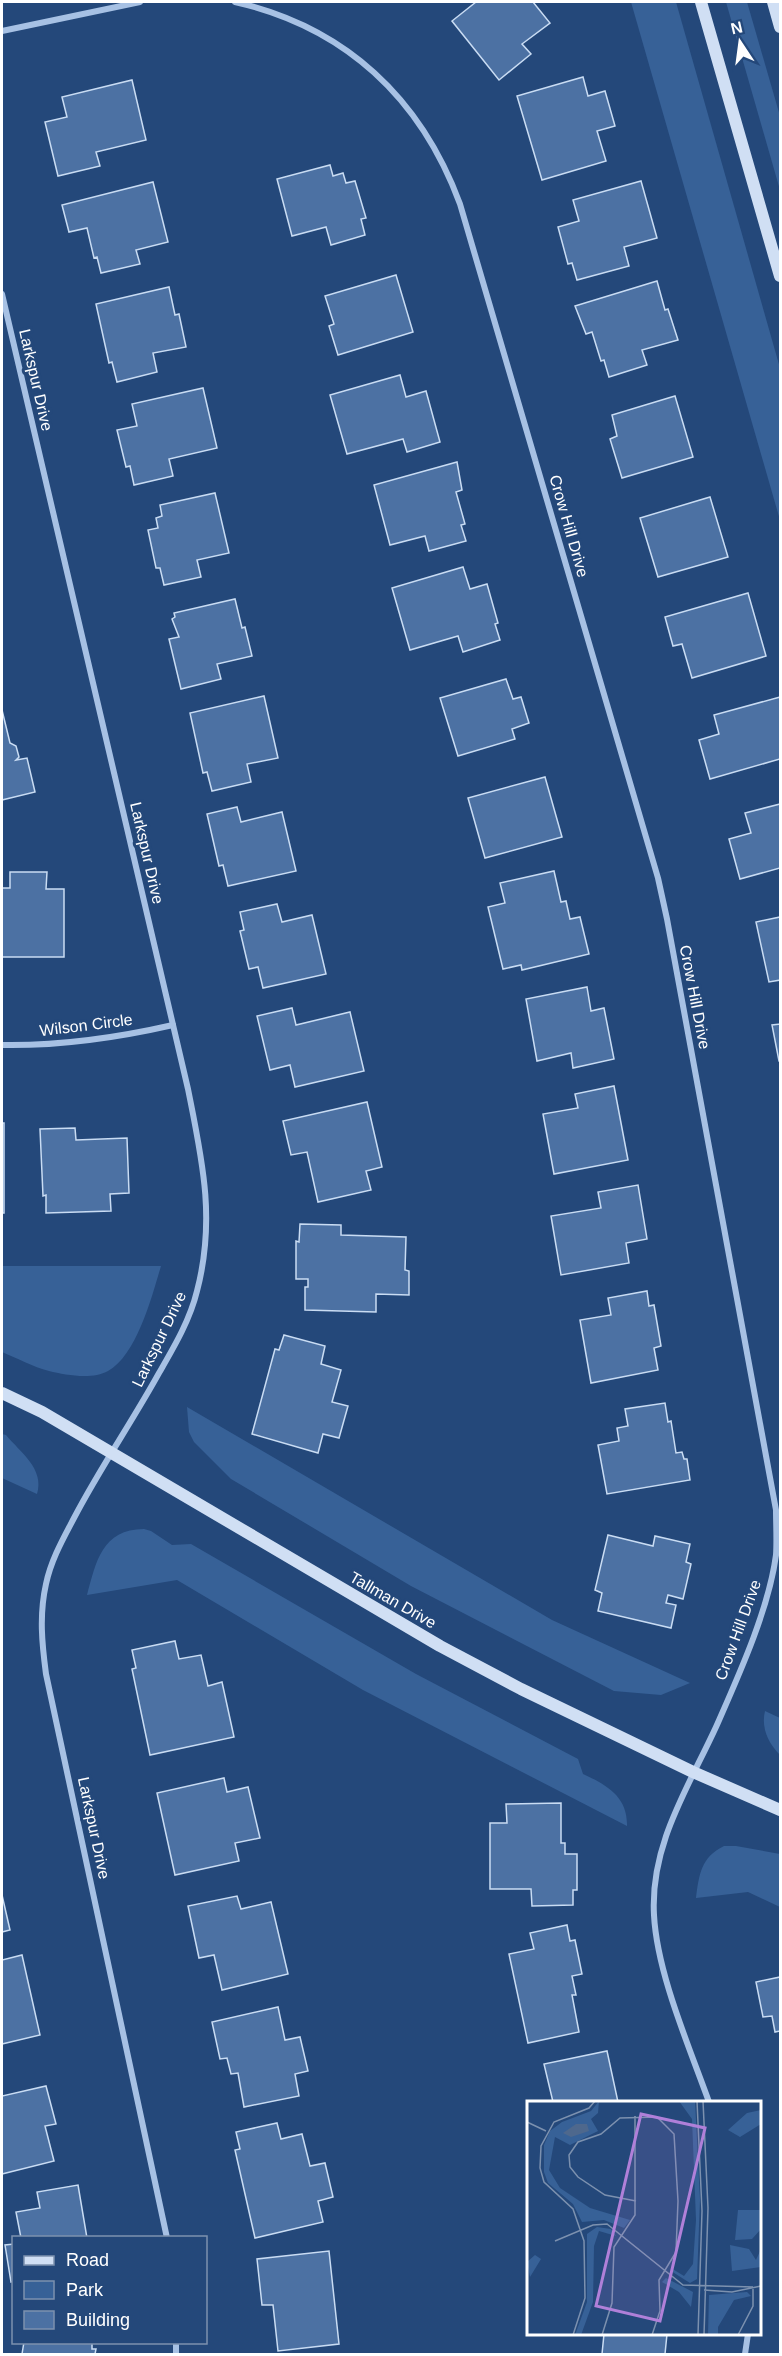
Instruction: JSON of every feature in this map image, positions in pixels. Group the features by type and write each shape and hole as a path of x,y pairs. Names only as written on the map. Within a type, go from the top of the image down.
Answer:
{"street":[{"path":"2,31 140,2"},
{"name":"Crow Hill Drive","path":"235,2 284,15 353,55 400,98 420,123 438,152 460,204 658,878 776,1510 775,1559 772,1579 759,1621 716,1727 673,1814 657,1868 654,1914 656,1941 664,1973 708,2101"},
{"path":"701,2 780,276"},
{"path":"773,2 780,27"},
{"name":"Larkspur Drive","path":"2,294 202,1154 208,1214 198,1290 185,1323 137,1413 111,1453 56,1554 45,1585 41,1624 46,1674 167,2236"},
{"name":"Wilson Circle","path":"2,1045 63,1044 133,1034 173,1025"},
{"name":"Tallman Drive","path":"2,1393 42,1412 440,1647 693,1773 780,1810"},
{"path":"746,2355 748,2335"}],"green space":[{"path":"631,2 676,2 780,368 780,520"},
{"path":"726,2 747,2 780,116 780,190"},
{"path":"2,1266 161,1266 142,1324 127,1352 108,1371 87,1376 49,1371 2,1352"},
{"path":"187,1407 552,1620 690,1683 661,1695 614,1691 411,1586 231,1479 194,1442 189,1432"},
{"path":"2,1434 6,1435 30,1462 38,1477 37,1494 2,1478"},
{"path":"144,1529 172,1545 191,1544 416,1674 578,1759 583,1774 608,1788 620,1800 624,1807 627,1826 363,1690 177,1580 87,1595 98,1560 110,1541 130,1530"},
{"path":"765,1711 780,1718 780,1755 766,1735"},
{"path":"724,1846 780,1854 780,1907 748,1892 696,1898 702,1867 716,1850"}],"building":[{"path":"476,2 533,2 550,23 522,44 531,54 499,80 452,21"},
{"path":"583,77 588,96 605,91 615,126 597,131 606,161 542,180 517,96"},
{"path":"132,80 146,140 96,152 100,166 58,176 45,122 67,117 62,97"},
{"path":"330,165 333,176 343,173 346,183 355,181 366,218 361,219 365,235 331,245 326,227 292,236 277,179"},
{"path":"641,181 657,238 624,247 629,266 577,280 572,263 568,264 558,227 579,221 573,200"},
{"path":"153,182 168,242 136,250 140,264 101,273 97,257 94,258 87,228 69,232 62,205"},
{"path":"396,275 413,332 338,355 329,326 334,324 325,296"},
{"path":"657,281 665,310 668,309 678,340 642,350 647,365 609,377 604,360 601,361 592,332 586,334 575,306"},
{"path":"169,287 175,315 179,314 186,347 153,353 157,372 117,382 112,362 109,363 96,304"},
{"path":"400,375 406,397 426,391 440,442 407,452 403,439 347,454 330,395"},
{"path":"203,388 217,448 169,459 173,476 134,485 130,466 126,467 117,430 137,426 132,404"},
{"path":"675,396 693,457 622,478 610,439 617,436 612,415"},
{"path":"457,462 462,490 456,492 465,524 461,525 466,541 429,551 425,536 390,545 374,485"},
{"path":"215,493 229,553 197,560 201,577 164,585 160,568 156,568 148,530 158,528 156,518 162,516 160,505"},
{"path":"710,497 728,557 658,577 640,518"},
{"path":"463,567 470,589 487,584 498,623 495,624 500,640 463,652 458,636 410,650 392,588"},
{"path":"748,593 766,656 692,678 682,644 673,646 665,617"},
{"path":"235,599 252,656 217,664 221,679 181,689 169,639 179,637 172,619 175,617 174,613"},
{"path":"506,679 513,699 521,697 529,723 512,729 515,739 458,756 440,698"},
{"path":"264,696 278,758 247,764 251,782 212,791 207,772 203,773 190,713"},
{"path":"780,697 780,759 710,779 699,740 719,734 714,715"},
{"path":"2,710 10,743 16,746 19,757 16,760 27,758 35,792 2,800"},
{"path":"545,777 562,837 485,858 468,798"},
{"path":"780,804 780,868 740,879 729,839 751,833 745,813"},
{"path":"237,807 241,822 282,812 296,871 228,886 223,865 219,866 207,814"},
{"path":"554,871 561,902 566,901 570,919 580,917 589,954 522,970 521,965 503,969 488,907 505,903 500,883"},
{"path":"10,872 47,872 46,889 64,889 64,957 2,957 2,888 10,888"},
{"path":"277,904 282,922 312,915 326,974 263,988 258,967 249,969 240,931 244,930 240,912"},
{"path":"780,917 780,980 769,982 756,922"},
{"path":"587,987 591,1011 604,1008 614,1059 573,1068 571,1053 537,1061 526,999"},
{"path":"292,1008 296,1025 350,1012 364,1071 295,1087 290,1065 270,1070 257,1016"},
{"path":"780,1024 780,1061 779,1061 772,1025"},
{"path":"614,1086 628,1160 554,1174 543,1114 578,1108 575,1094"},
{"path":"367,1102 382,1167 366,1171 371,1190 318,1202 307,1152 291,1155 283,1121"},
{"path":"2,1123 4,1123 4,1213 2,1213"},
{"path":"75,1128 76,1140 127,1138 129,1193 110,1194 111,1211 46,1213 40,1129"},
{"path":"638,1185 647,1239 626,1243 629,1263 561,1275 551,1216 601,1208 598,1192"},
{"path":"300,1224 341,1225 341,1235 406,1237 405,1270 409,1271 409,1295 376,1294 376,1312 305,1310 305,1287 308,1287 308,1279 296,1279 296,1241 299,1242"},
{"path":"647,1291 649,1306 654,1305 661,1346 654,1348 658,1370 591,1383 580,1320 611,1315 608,1298"},
{"path":"284,1335 325,1346 321,1364 341,1370 332,1402 348,1406 339,1438 323,1434 318,1453 252,1434 275,1349 279,1350"},
{"path":"665,1403 668,1422 671,1421 676,1453 682,1452 684,1459 687,1459 690,1480 607,1494 598,1445 619,1441 617,1428 628,1426 625,1409"},
{"path":"608,1535 653,1546 655,1536 690,1544 686,1562 691,1564 683,1599 668,1595 666,1603 676,1605 671,1628 598,1611 602,1593 595,1590"},
{"path":"175,1641 179,1659 201,1655 208,1686 222,1682 234,1737 150,1755 132,1669 136,1668 132,1650"},
{"path":"224,1778 227,1792 248,1787 260,1838 235,1843 239,1861 175,1875 157,1793"},
{"path":"561,1803 561,1843 565,1843 565,1854 577,1854 577,1890 573,1890 573,1905 532,1906 531,1889 490,1889 490,1823 507,1823 506,1804"},
{"path":"2,1895 10,1930 2,1932"},
{"path":"237,1896 241,1909 271,1902 288,1974 222,1990 214,1955 199,1958 188,1906"},
{"path":"567,1925 570,1941 575,1940 582,1974 572,1976 576,1995 572,1995 579,2032 528,2043 509,1954 534,1949 530,1933"},
{"path":"22,1955 40,2035 2,2044 2,1960"},
{"path":"780,1977 780,2031 775,2032 772,2016 763,2017 756,1982"},
{"path":"278,2007 285,2040 300,2037 308,2071 295,2074 299,2096 244,2107 238,2073 231,2074 227,2058 220,2059 212,2022"},
{"path":"607,2051 618,2101 553,2101 544,2064"},
{"path":"46,2086 56,2124 45,2126 54,2161 2,2174 2,2096"},
{"path":"277,2123 281,2139 302,2134 310,2166 325,2163 333,2197 318,2201 323,2222 255,2238 235,2150 240,2149 236,2132"},
{"path":"78,2185 87,2236 21,2236 16,2212 40,2208 37,2192"},
{"path":"12,2244 11,2282 5,2245"},
{"path":"329,2251 339,2344 278,2351 273,2305 262,2305 257,2259"},
{"path":"604,2335 667,2335 665,2354 602,2354"},
{"path":"24,2344 92,2344 92,2349 96,2349 95,2354 22,2354"}]}
